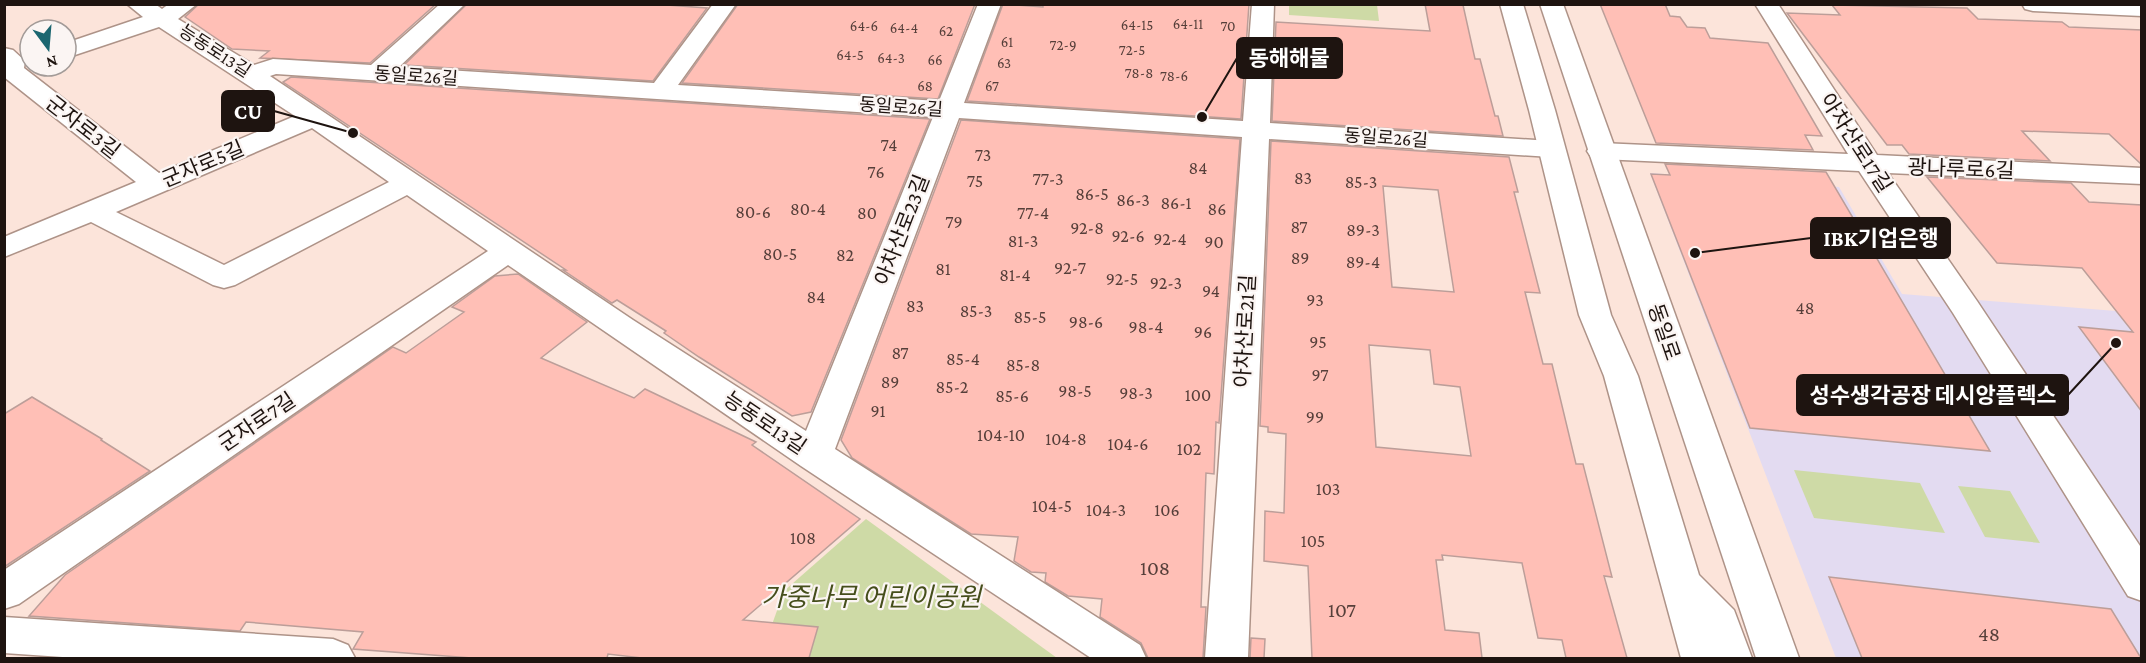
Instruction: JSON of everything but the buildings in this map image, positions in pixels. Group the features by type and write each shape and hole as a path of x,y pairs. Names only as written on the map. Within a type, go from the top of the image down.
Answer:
{"street":[{"path":"377,73 454,4"},
{"path":"660,92 725,4"},
{"name":"아차산로23길","path":"814,456 990,4"},
{"name":"아차산로21길","path":"1227,658 1263,4"},
{"path":"1511,4 1595,315 1621,376 1703,658"},
{"name":"동일로","path":"1551,4 1771,654"},
{"name":"아차산로17길","path":"1766,4 1869,165 1966,308 2142,584"},
{"path":"2033,4 2142,9"},
{"path":"78,46 162,9"},
{"name":"능동로13길","path":"162,9 313,118 508,251 814,456 1125,658"},
{"name":"군자로3길","path":"13,65 156,184"},
{"name":"동일로26길","path":"252,75 273,66 1255,130 1555,162"},
{"name":"군자로5길","path":"4,248 313,118"},
{"path":"1555,162 1574,160 1601,151"},
{"name":"광나루로6길","path":"1601,151 2142,176"},
{"path":"92,211 224,278 408,183"},
{"name":"군자로7길","path":"4,592 508,251"},
{"path":"1681,582 1719,623 1731,658"},
{"path":"4,635 333,658"}],"shaded area":[{"path":"1650,173 1839,187 1902,294 2141,313 2141,658 1836,658"}],"green space":[{"path":"1289,5 1377,5 1379,21 1289,15"},
{"path":"1794,470 1920,483 1945,533 1814,518"},
{"path":"1958,486 2010,491 2040,543 1985,537"},
{"name":"가중나무 어린이공원","path":"866,519 1057,658 760,658 784,591"}],"place":[{"name":"동해해물","path":"1202,117"},
{"name":"CU","path":"353,133"},
{"name":"IBK기업은행","path":"1695,253"},
{"name":"성수생각공장 데시앙플렉스","path":"2116,343"}]}
